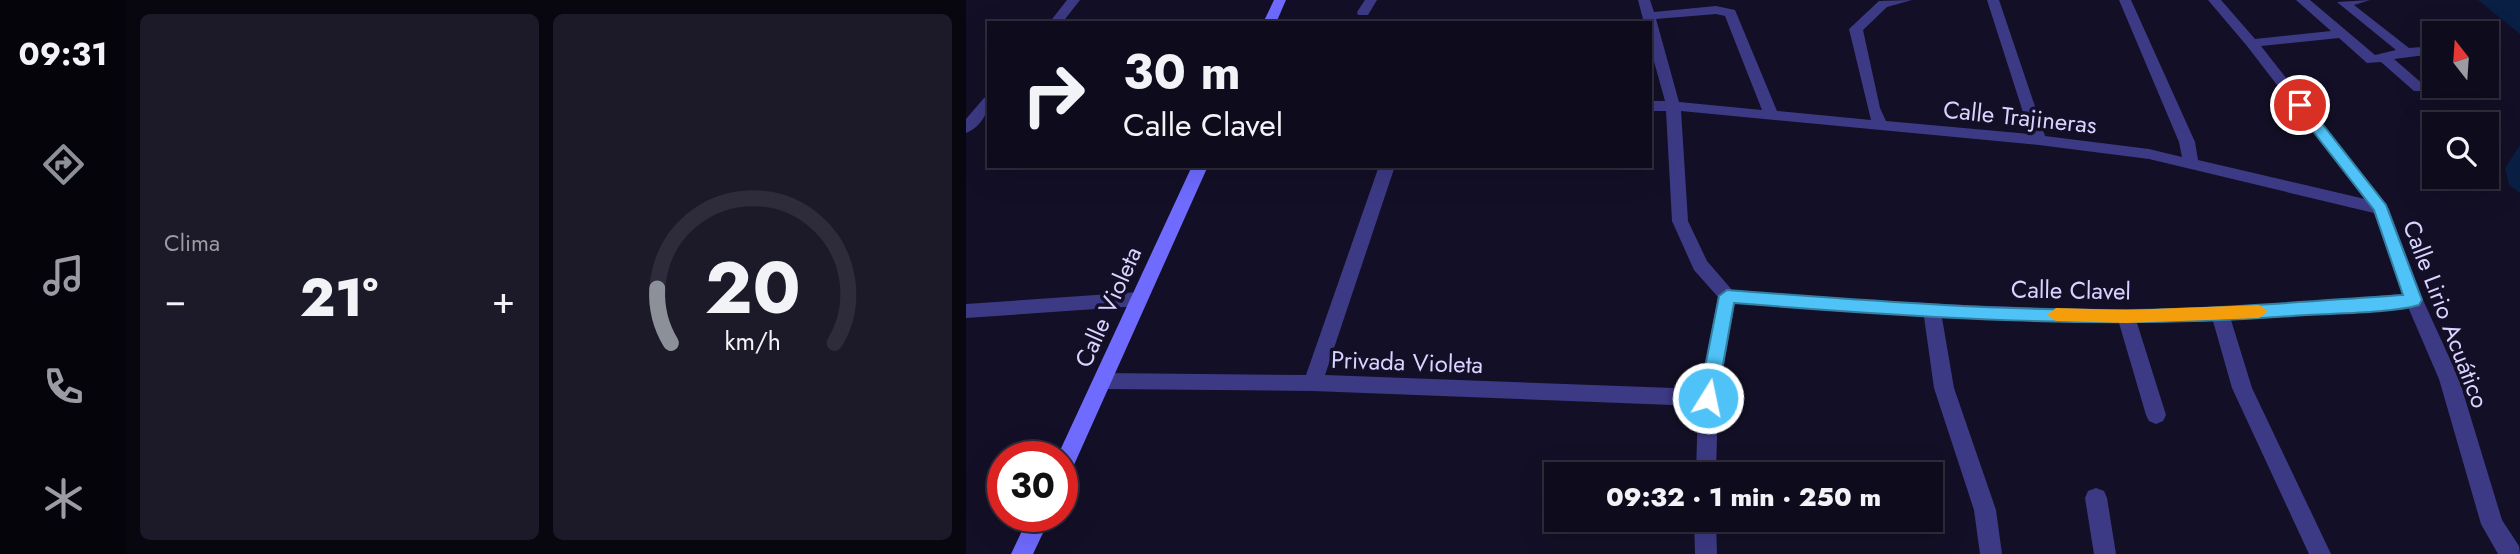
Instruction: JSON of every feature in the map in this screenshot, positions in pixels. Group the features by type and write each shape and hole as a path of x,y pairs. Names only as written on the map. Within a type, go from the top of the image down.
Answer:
{"street":[{"path":"1057,21 1074,0"},
{"path":"1270,21 1280,0"},
{"path":"1363,12 1371,0"},
{"path":"1644,0 1651,16 1673,106 1680,221 1700,265 1727,296 1708,398 1706,462"},
{"path":"1881,127 1873,107 1856,29 1883,4 1906,0"},
{"path":"1993,0 2039,140"},
{"path":"2126,0 2187,142 2191,164"},
{"name":"Calle Lirio Acuático","path":"2214,0 2252,43 2381,209 2413,300 2449,379 2492,524 2511,554"},
{"path":"2302,0 2372,60 2422,51"},
{"path":"2364,0 2343,2 2406,52"},
{"path":"1651,16 1716,10 1730,13 1772,116"},
{"path":"2252,43 2343,34"},
{"path":"2385,58 2419,88"},
{"path":"966,128 987,103"},
{"name":"Calle Trajineras","path":"1652,106 2039,140 2149,154 2381,209"},
{"name":"Calle Violeta","path":"1075,441 1199,168"},
{"path":"1313,383 1386,168"},
{"name":"Calle Clavel","path":"1727,296 1932,312 2126,316 2220,314 2413,300"},
{"path":"966,311 1139,299"},
{"path":"1932,312 1944,388 1985,510 1991,554"},
{"path":"2220,314 2242,388 2320,554"},
{"path":"2126,316 2156,415"},
{"name":"Privada Violeta","path":"1104,381 1313,383 1708,398"},
{"path":"2096,498 2105,554"},
{"path":"1022,554 1032,532"},
{"path":"1705,532 1706,554"}],"water":[{"path":"2478,0 2520,0 2520,34"},
{"path":"2520,145 2520,193 2509,185 2505,168"}],"slow traffic":[{"path":"2056,315 2126,316 2259,311"}],"route":[{"path":"1708,398 1727,296 1932,312 2126,316 2220,314 2413,300 2381,209 2300,105"}]}
